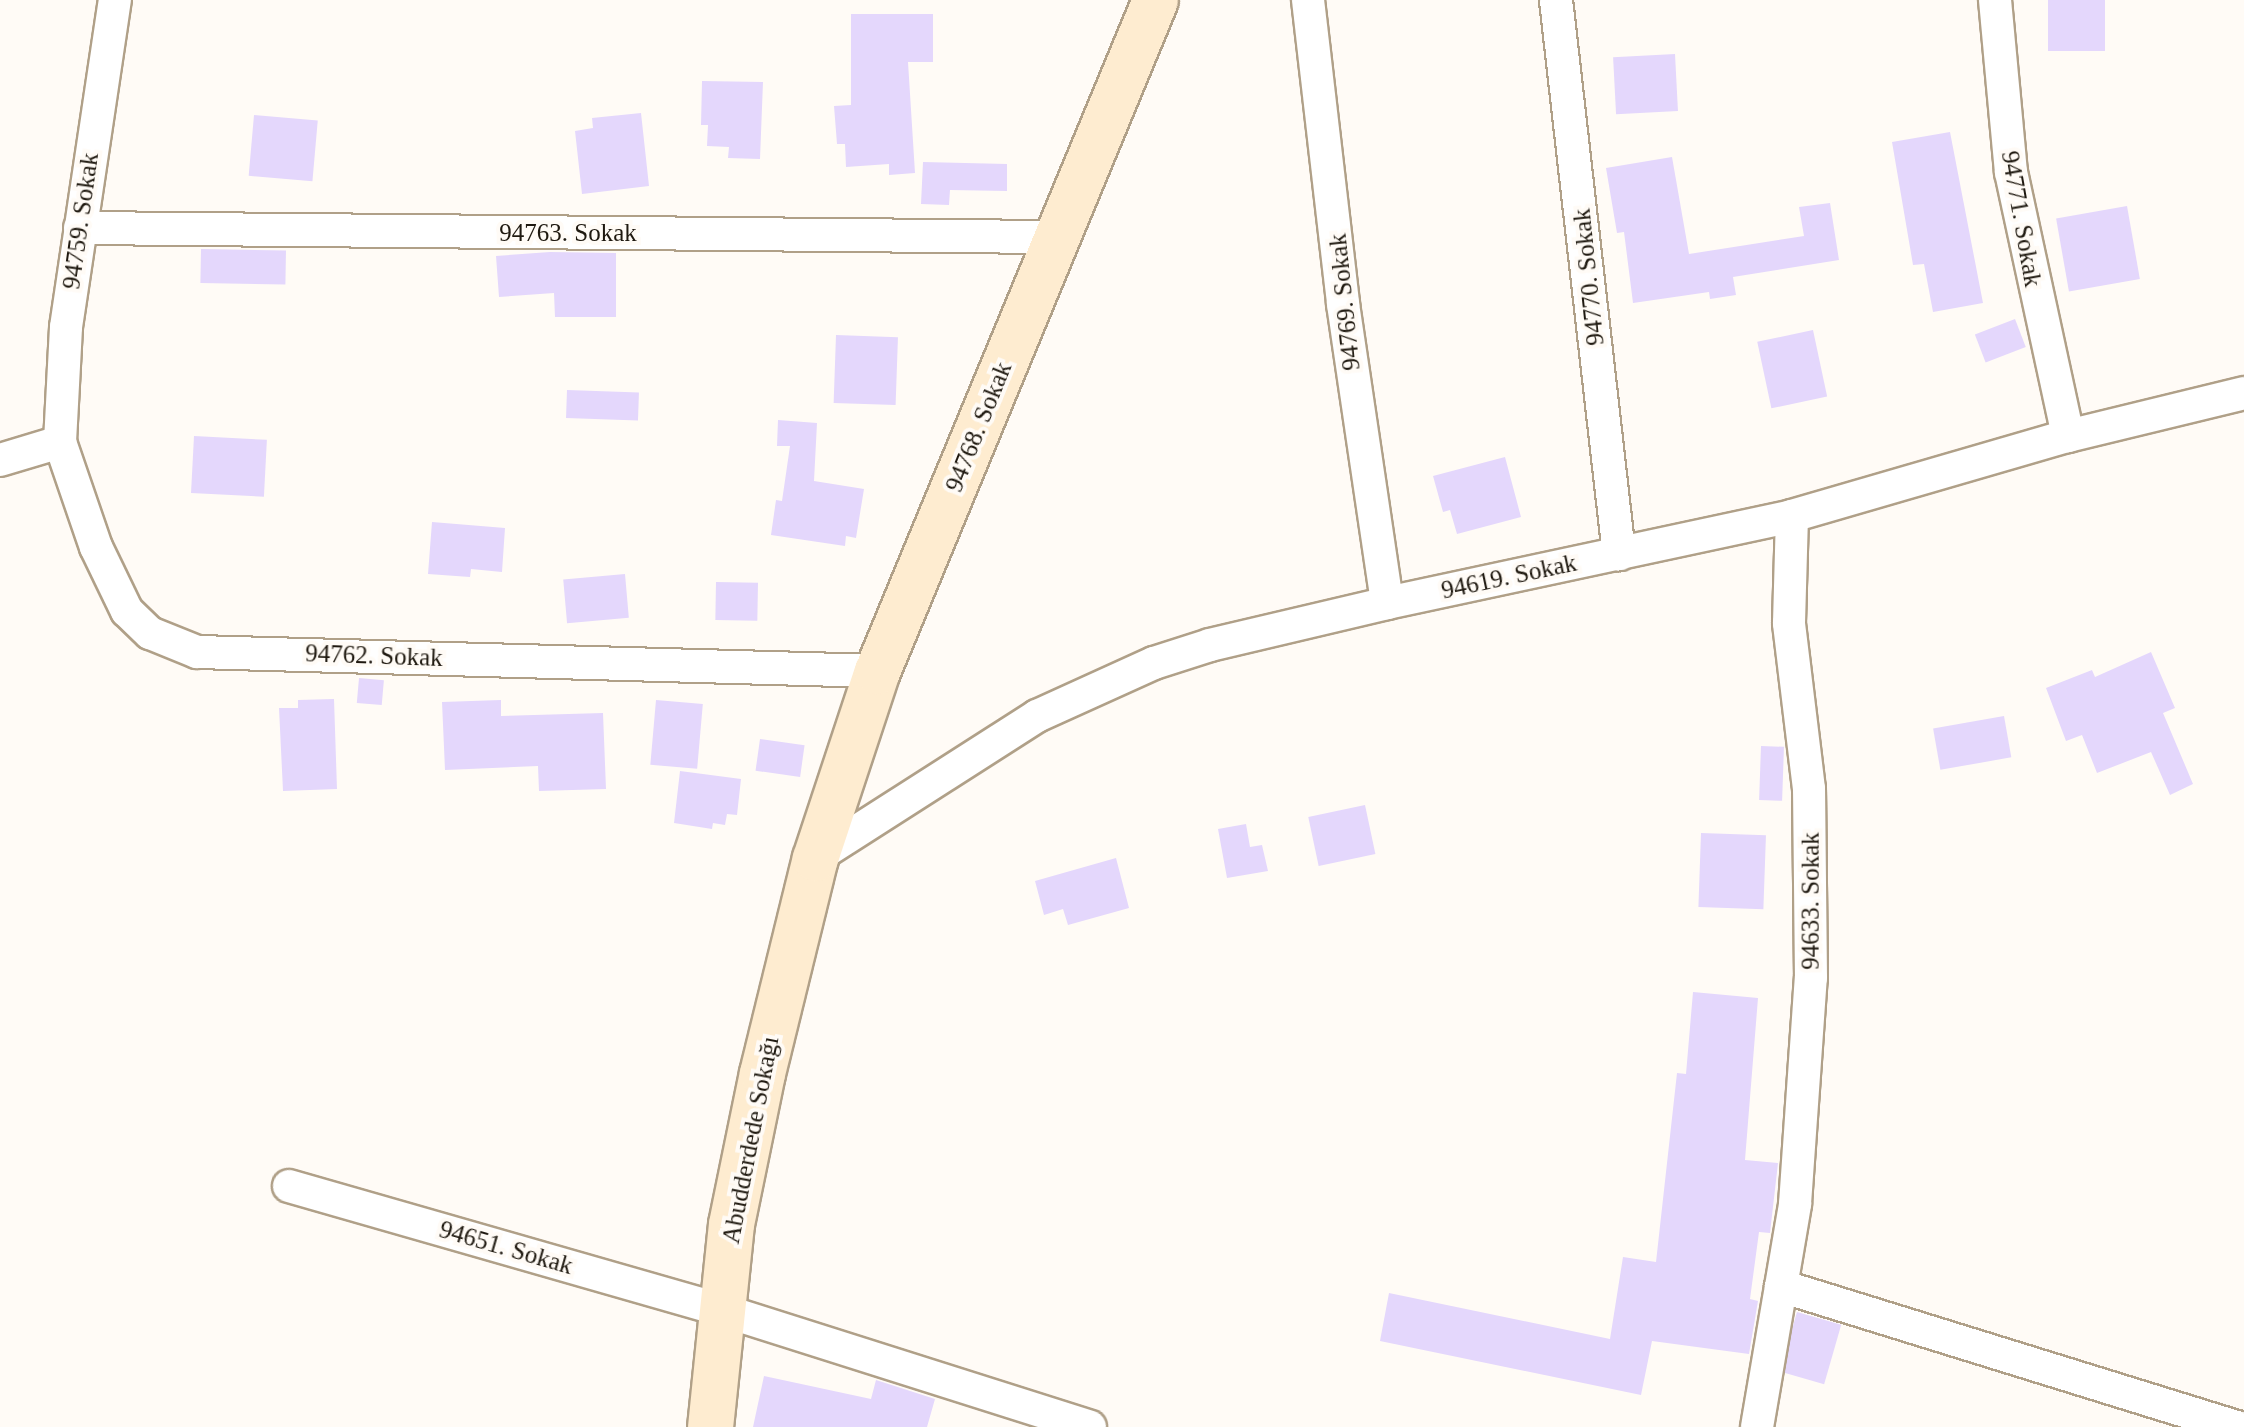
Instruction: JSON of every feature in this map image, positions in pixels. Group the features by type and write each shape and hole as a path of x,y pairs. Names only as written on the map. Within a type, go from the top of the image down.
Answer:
{"street":[{"name":"94759. Sokak","path":"60,442 66,327 115,0"},
{"name":"94768. Sokak","path":"815,858 878,671 1154,0"},
{"name":"94769. Sokak","path":"1308,0 1343,304 1387,603"},
{"name":"94770. Sokak","path":"1556,0 1618,554"},
{"name":"94771. Sokak","path":"1995,0 2011,172 2068,436"},
{"name":"94763. Sokak","path":"80,228 1057,237"},
{"name":"94619. Sokak","path":"815,858 1008,734 1093,688 1210,645 1792,516 2068,436 2244,393"},
{"path":"0,460 60,442"},
{"name":"94762. Sokak","path":"60,442 96,547 128,612 150,633 198,652 878,671"},
{"name":"94633. Sokak","path":"1757,1427 1802,1147 1812,978 1809,789 1789,623 1792,516"},
{"name":"Abudderdede Sokağı","path":"710,1427 745,1150 815,858"},
{"name":"94651. Sokak","path":"290,1186 722,1310 1090,1427"},
{"path":"1781,1286 2237,1427"}],"building":[{"path":"2048,0 2105,0 2105,51 2048,51"},
{"path":"851,14 933,14 933,62 908,62 915,173 889,175 889,164 846,167 845,144 837,144 834,106 851,105"},
{"path":"1675,54 1678,111 1616,114 1613,57"},
{"path":"702,81 763,82 760,159 728,158 729,147 707,146 708,125 701,125"},
{"path":"641,113 649,186 582,194 575,131 593,128 592,118"},
{"path":"254,115 318,121 312,181 249,176"},
{"path":"1950,132 1983,303 1933,312 1924,264 1913,265 1892,142"},
{"path":"1672,157 1689,254 1804,236 1799,207 1830,203 1839,260 1733,277 1736,295 1710,299 1709,292 1633,303 1624,232 1617,233 1606,168"},
{"path":"923,162 1007,164 1007,191 950,190 949,205 921,204"},
{"path":"2127,206 2140,279 2069,291 2056,219"},
{"path":"201,249 286,250 285,284 200,283"},
{"path":"616,253 616,317 555,317 554,293 499,297 496,256"},
{"path":"2015,319 2026,347 1986,362 1975,334"},
{"path":"1813,330 1827,397 1771,408 1757,342"},
{"path":"836,335 898,337 896,405 834,403"},
{"path":"567,390 639,393 638,420 566,418"},
{"path":"778,420 817,423 814,481 864,489 856,538 846,536 845,546 771,535 776,500 782,501 790,446 777,446"},
{"path":"194,436 267,440 264,497 191,493"},
{"path":"1505,457 1521,517 1457,534 1450,510 1443,512 1433,476"},
{"path":"432,522 505,528 502,572 471,569 470,577 428,574"},
{"path":"625,574 629,618 567,623 563,579"},
{"path":"716,582 758,583 757,621 715,620"},
{"path":"2151,652 2175,708 2163,713 2193,784 2170,795 2151,752 2097,773 2082,735 2066,741 2046,688 2092,670 2095,677"},
{"path":"359,678 384,680 382,705 357,703"},
{"path":"334,699 337,789 283,791 279,708 298,708 298,700"},
{"path":"501,700 501,716 603,713 606,789 539,791 538,766 445,770 442,702"},
{"path":"656,700 703,704 697,769 650,765"},
{"path":"2004,716 2011,757 1940,770 1933,729"},
{"path":"760,739 805,745 800,777 756,771"},
{"path":"1761,746 1784,747 1782,801 1759,800"},
{"path":"680,771 741,779 737,815 727,814 725,825 713,823 712,829 674,823"},
{"path":"1365,805 1375,854 1319,866 1308,817"},
{"path":"1246,824 1250,847 1262,845 1268,871 1227,878 1218,829"},
{"path":"1701,833 1766,835 1763,909 1698,907"},
{"path":"1116,858 1129,908 1068,925 1063,909 1044,915 1035,881"},
{"path":"1693,992 1758,998 1745,1160 1778,1163 1770,1233 1759,1232 1750,1299 1758,1301 1749,1354 1652,1341 1641,1395 1380,1341 1389,1293 1610,1339 1623,1257 1656,1262 1677,1073 1686,1074"},
{"path":"1797,1312 1841,1325 1824,1384 1780,1372"},
{"path":"764,1376 871,1399 876,1380 935,1399 927,1427 753,1427"}]}
